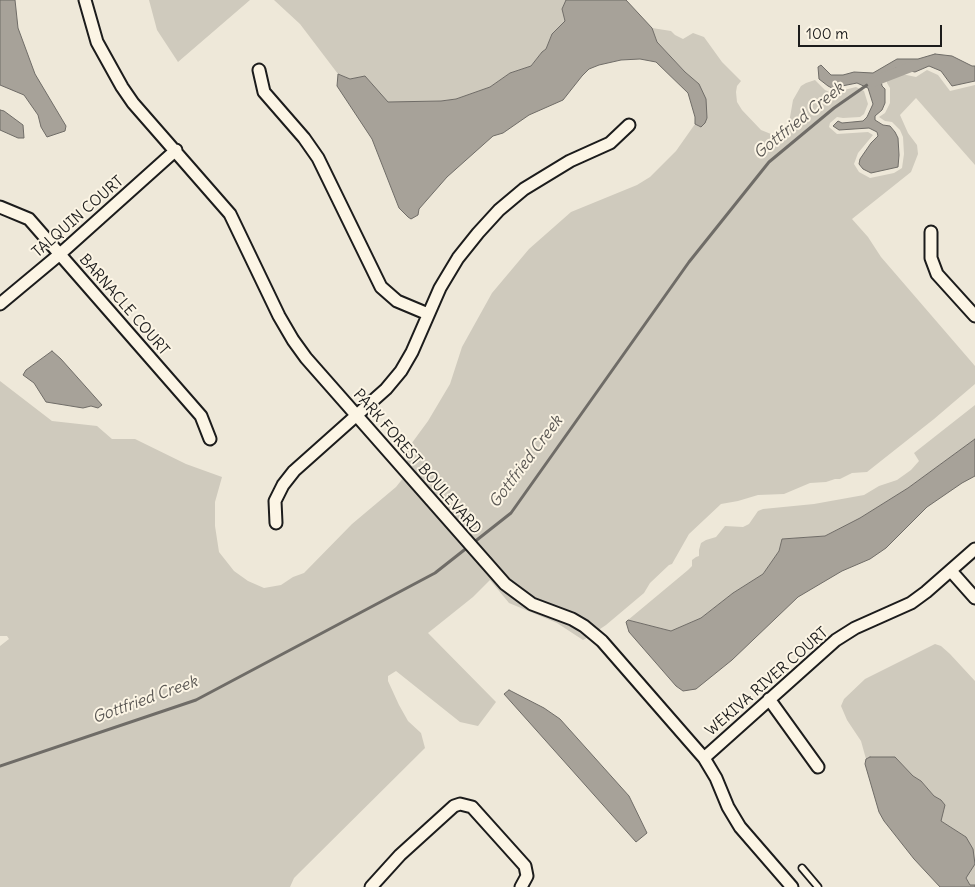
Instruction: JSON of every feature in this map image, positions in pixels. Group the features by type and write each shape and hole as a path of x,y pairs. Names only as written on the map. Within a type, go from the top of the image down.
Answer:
{"street":[{"name":"PARK FOREST BOULEVARD","path":"85,0 97,42 122,87 133,103 230,214 279,316 293,340 357,416 505,584 532,604 572,619 595,634 704,758 740,827 792,887"},
{"path":"259,70 264,92 304,138 318,158 381,287 397,301 428,314"},
{"path":"276,523 275,501 283,485 294,471 386,389 401,371 412,352 440,288 458,258 478,233 499,210 524,188 550,171 610,144 629,125"},
{"name":"TALQUIN COURT","path":"0,304 60,254 176,150"},
{"name":"BARNACLE COURT","path":"0,207 29,219 201,416 210,438"},
{"path":"931,232 931,258 937,274 975,316"},
{"name":"WEKIVA RIVER COURT","path":"704,758 836,640 855,628 911,603 975,549"},
{"path":"951,570 975,598"},
{"path":"769,699 818,767"},
{"path":"371,887 400,855 454,806 460,804 472,807 525,866 527,876 521,887"}],"lane":[{"path":"802,868 818,887"}],"shaded area":[{"path":"0,0 15,0 18,28 35,74 66,126 65,131 47,137 41,127 38,115 24,95 0,85"},
{"path":"149,0 250,0 178,62 157,30"},
{"path":"274,0 566,0 562,9 565,21 552,34 546,50 542,52 531,66 510,73 490,87 456,99 388,103 365,76 350,79 338,74 300,24"},
{"path":"566,0 626,0 652,28 657,42 699,84 706,99 707,118 705,123 701,127 695,124 695,117 688,93 656,62 640,59 621,60 599,65 589,69 563,100 529,115 503,133 493,136 447,177 419,209 418,215 411,219 408,217 399,208 372,139 337,86 338,74 350,79 365,76 388,102 456,99 490,87 510,73 531,66 546,49 552,34 565,21 562,9"},
{"path":"652,28 671,31 683,39 693,33 704,37 722,62 741,81 737,86 736,92 737,102 742,110 761,130 771,134 782,136 786,132 793,100 801,86 806,83 815,80 825,90 832,93 856,87 864,91 868,104 864,114 860,117 837,117 830,123 829,127 837,134 868,132 873,135 858,153 854,164 859,172 870,178 894,173 902,168 904,154 903,137 900,130 892,122 885,121 879,117 885,113 890,103 890,88 887,78 897,73 916,77 927,70 938,75 950,91 975,85 975,165 916,98 900,115 908,133 917,145 918,154 911,172 852,219 868,237 881,257 975,366 975,384 867,472 852,473 840,479 826,482 810,483 784,494 758,495 721,504 689,534 672,564 650,583 644,593 606,625 583,640 557,623 509,603 490,580 473,597 428,633 496,702 478,726 460,722 396,671 388,676 388,681 399,705 408,721 421,733 425,748 294,878 290,887 0,887 0,646 9,639 7,636 0,636 0,381 52,421 97,426 112,439 135,439 186,464 222,477 215,502 215,526 219,552 234,571 248,581 264,588 281,585 293,577 304,573 352,524 396,487 408,472 406,451 428,421 450,384 462,347 492,293 529,249 571,212 637,185 650,177 676,151 695,124 701,127 699,84 657,42"},
{"path":"935,54 952,56 975,66 975,81 952,86 941,71 929,66 915,72 896,68 883,75 881,80 882,86 885,89 885,103 882,110 875,116 875,120 883,125 890,126 898,138 898,167 871,173 863,169 859,164 860,159 878,136 877,132 869,128 839,130 833,126 838,121 842,123 863,121 867,117 873,104 868,88 857,83 832,88 819,79 818,67 821,65 831,75 843,75 854,72 873,73 897,59 918,59"},
{"path":"0,110 23,125 24,138 18,138 0,130"},
{"path":"52,351 102,405 98,408 91,406 83,408 46,402 34,383 23,375 26,370"},
{"path":"975,405 975,439 908,488 860,518 825,536 782,539 779,551 763,574 733,593 701,618 671,631 628,620 688,570 692,566 692,560 699,556 701,543 716,537 725,526 743,527 749,524 758,511 763,509 814,504 864,495 879,486 897,480 911,470 919,461 914,453"},
{"path":"975,439 975,476 927,507 886,548 870,559 842,571 798,597 732,660 696,689 683,691 676,686 629,632 626,622 628,620 671,631 701,618 733,593 763,574 779,551 782,539 825,536 860,518 908,488"},
{"path":"935,644 941,646 950,654 975,681 975,885 970,885 966,878 974,864 966,837 941,821 941,814 944,810 941,800 934,796 895,757 870,757 866,759 861,741 847,720 841,706 844,699 865,679"},
{"path":"509,690 544,708 560,719 629,796 647,833 636,842 504,694"},
{"path":"870,757 895,757 934,796 941,800 945,805 941,821 966,837 973,849 975,864 966,878 970,885 975,885 975,887 940,887 914,859 879,812 865,764 866,759"}],"waterway":[{"name":"Gottfried Creek","path":"872,82 916,65"},
{"name":"Gottfried Creek","path":"473,543 511,513 689,262 769,162 834,108 867,85"},
{"name":"Gottfried Creek","path":"0,766 196,700 435,573 468,547"}]}
